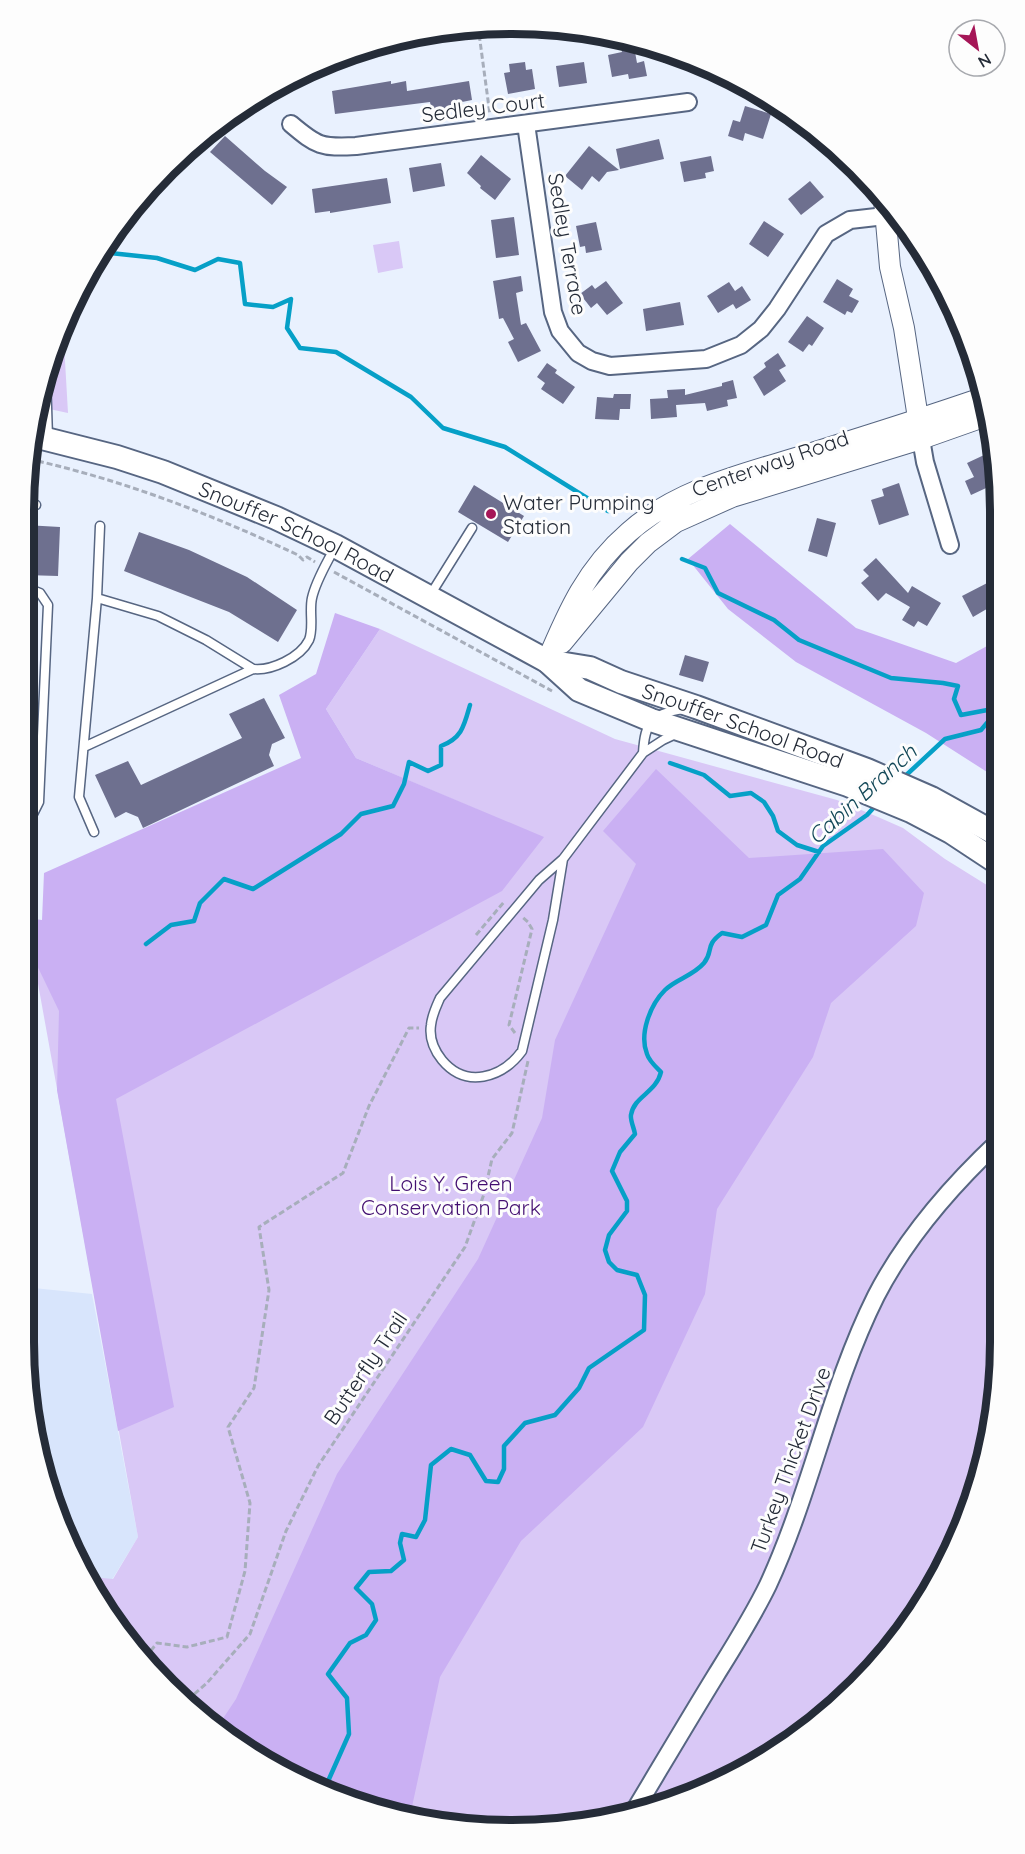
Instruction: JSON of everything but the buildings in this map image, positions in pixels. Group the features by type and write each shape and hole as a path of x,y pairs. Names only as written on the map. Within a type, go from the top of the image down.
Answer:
{"main road":[{"name":"Snouffer School Road","path":"41,438 117,457 173,476 276,518 335,546 547,661 579,690 651,720 848,785 911,811 951,832 990,858"},
{"name":"Snouffer School Road","path":"547,661 590,668 621,682 696,706 867,770 931,798 990,831"}],"street":[{"name":"Sedley Court","path":"291,124 313,142 329,148 688,102"},
{"name":"Sedley Terrace","path":"526,124 554,312 560,331 578,353 601,364 610,366 706,359 741,345 760,329 777,309 826,234 850,220 881,208"},
{"path":"886,214 890,267 904,328 925,462 950,545"},
{"name":"Centerway Road","path":"547,661 629,562 648,543 676,522 732,497 920,430 977,401"},
{"name":"Centerway Road","path":"920,430 980,417"},
{"name":"Turkey Thicket Drive","path":"640,1802 767,1586 786,1543 855,1346 876,1297 896,1261 920,1226 953,1185 990,1150"}],"lane":[{"path":"94,832 79,797 98,598 100,526"},
{"path":"429,597 472,528"},
{"path":"98,598 158,616 206,640 253,669 272,668 296,654 309,639 311,600 335,546"},
{"path":"34,591 40,593 48,605 39,802 34,812"},
{"path":"84,747 253,669"},
{"path":"643,753 644,734 651,720 671,711 696,706"},
{"path":"563,859 554,920 522,1051 506,1068 489,1075 482,1077 462,1075 445,1063 436,1052 432,1041 430,1027 432,1015 440,998 539,880 563,859 643,753 684,730"}],"path":[{"path":"479,36 491,129"},
{"path":"38,461 84,472 156,494 241,529 303,560 307,557"},
{"path":"340,576 554,692"},
{"path":"518,913 532,929 509,1025 519,1039"},
{"path":"149,1652 156,1643 187,1647 227,1637 245,1571 250,1503 228,1427 254,1388 269,1290 259,1227 343,1173 369,1106 408,1028 430,1027"},
{"name":"Butterfly Trail","path":"192,1696 207,1683 250,1634 286,1531 318,1466 465,1247 484,1194 492,1159 507,1141 514,1126 530,1051"}],"shaded area":[{"path":"730,524 856,628 956,663 990,644 990,774 926,733 796,662 728,609 688,559"},
{"path":"335,613 380,629 326,709 356,758 544,837 502,891 116,1099 174,1407 118,1431 57,1090 59,1011 34,959 34,919 42,920 44,873 301,758 279,695 316,674"},
{"path":"656,769 749,858 883,849 924,893 916,926 831,1003 813,1057 717,1209 705,1294 643,1427 521,1541 440,1677 412,1808 359,1794 301,1770 247,1739 222,1721 236,1699 337,1474 478,1259 542,1118 555,1040 636,864 603,831"},
{"path":"34,1288 92,1294 138,1537 105,1591 71,1524 51,1465 44,1435 36,1373"}],"green space":[{"path":"399,241 403,268 378,273 373,245"},
{"path":"64,348 68,413 46,408"},
{"name":"Lois Y. Green Conservation Park","path":"380,629 615,739 837,800 878,817 903,828 945,859 990,887 989,1373 981,1435 965,1495 954,1524 941,1553 910,1607 872,1657 828,1701 778,1739 724,1770 666,1794 636,1803 606,1810 544,1818 512,1820 481,1818 419,1810 359,1794 330,1783 301,1770 247,1739 197,1701 153,1657 115,1607 98,1578 113,1579 138,1537 34,956 476,809 356,758 326,709"}],"waterway":[{"path":"111,253 157,258 195,270 218,259 240,263 245,304 273,307 291,299 287,328 300,348 336,352 411,397 443,428 505,447 608,511"},
{"path":"682,559 705,568 718,593 774,620 799,640 891,678 958,686 954,699 961,715 990,710"},
{"path":"146,944 171,925 194,921 200,903 224,879 253,889 341,834 361,814 393,806 404,784 409,762 428,771 441,765 441,746 458,735 464,725 470,705"},
{"name":"Cabin Branch","path":"902,779 945,739 981,730 990,719"},
{"path":"670,763 704,775 730,796 751,793 764,802 773,816 778,831 797,845 819,852"},
{"name":"Cabin Branch","path":"329,1783 349,1734 347,1698 328,1674 350,1643 366,1635 376,1620 372,1604 356,1588 369,1572 391,1571 404,1560 400,1543 402,1534 416,1537 425,1520 431,1465 451,1449 470,1455 486,1481 498,1482 504,1469 504,1446 525,1423 555,1415 579,1388 589,1368 644,1330 645,1295 637,1275 617,1270 609,1262 605,1250 609,1235 627,1211 627,1201 612,1171 620,1152 635,1134 631,1117 633,1109 636,1103 655,1085 661,1072 649,1059 644,1038 647,1020 655,1004 669,986 704,963 713,941 722,933 742,937 766,925 778,895 800,879 823,846 867,815 877,804"}],"place":[{"name":"Water Pumping Station","path":"491,514"}]}
